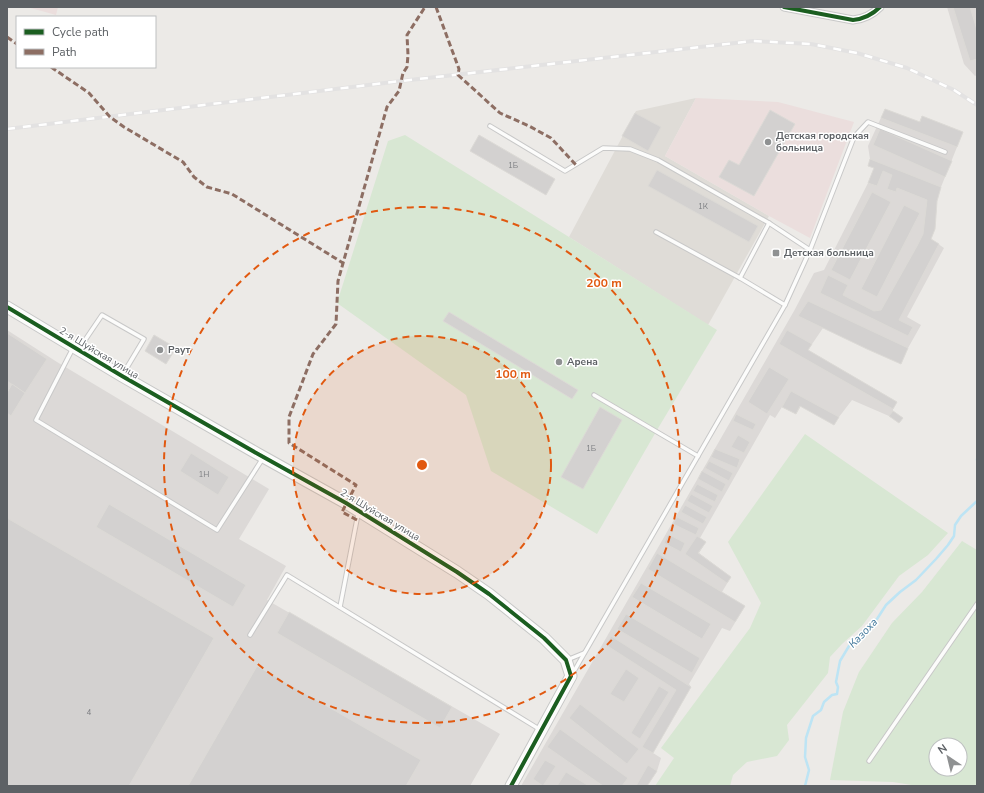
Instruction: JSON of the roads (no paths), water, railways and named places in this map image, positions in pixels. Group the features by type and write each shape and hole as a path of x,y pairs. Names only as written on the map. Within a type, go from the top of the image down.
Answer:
{"street":[{"path":"784,7 853,20 866,17 880,7"},
{"name":"2-я Шуйская улица","path":"7,307 122,376 359,511 457,572 489,594 544,638 566,660 571,676"},
{"path":"511,786 571,676"}],"lane":[{"path":"571,676 785,305 810,250 854,138 868,122 945,152"},
{"path":"490,126 565,172 603,148 630,149 658,160 769,223 810,250"},
{"path":"740,278 769,223"},
{"path":"656,232 740,278 785,305"},
{"path":"122,376 144,339 102,316 76,348 36,420 217,530 264,457"},
{"path":"594,395 698,456"},
{"path":"340,607 359,511"},
{"path":"250,635 288,576 542,731"},
{"path":"869,761 977,604"},
{"path":"566,660 585,653"}],"waterway":[{"name":"Казоха","path":"805,786 809,770 805,757 806,738 813,716 821,710 824,702 832,695 837,694 838,687 836,682 840,661 849,646 877,619 886,605 916,580 936,559 954,536 955,525 961,516 977,501"}],"railway":[{"path":"7,129 401,81 753,41 811,44 857,53 907,68 954,90 977,105"}],"place":[{"name":"Детская городская больница","path":"768,142"},
{"name":"Детская больница","path":"776,253"},
{"name":"Раут","path":"160,350"},
{"name":"Арена","path":"559,362"}]}
